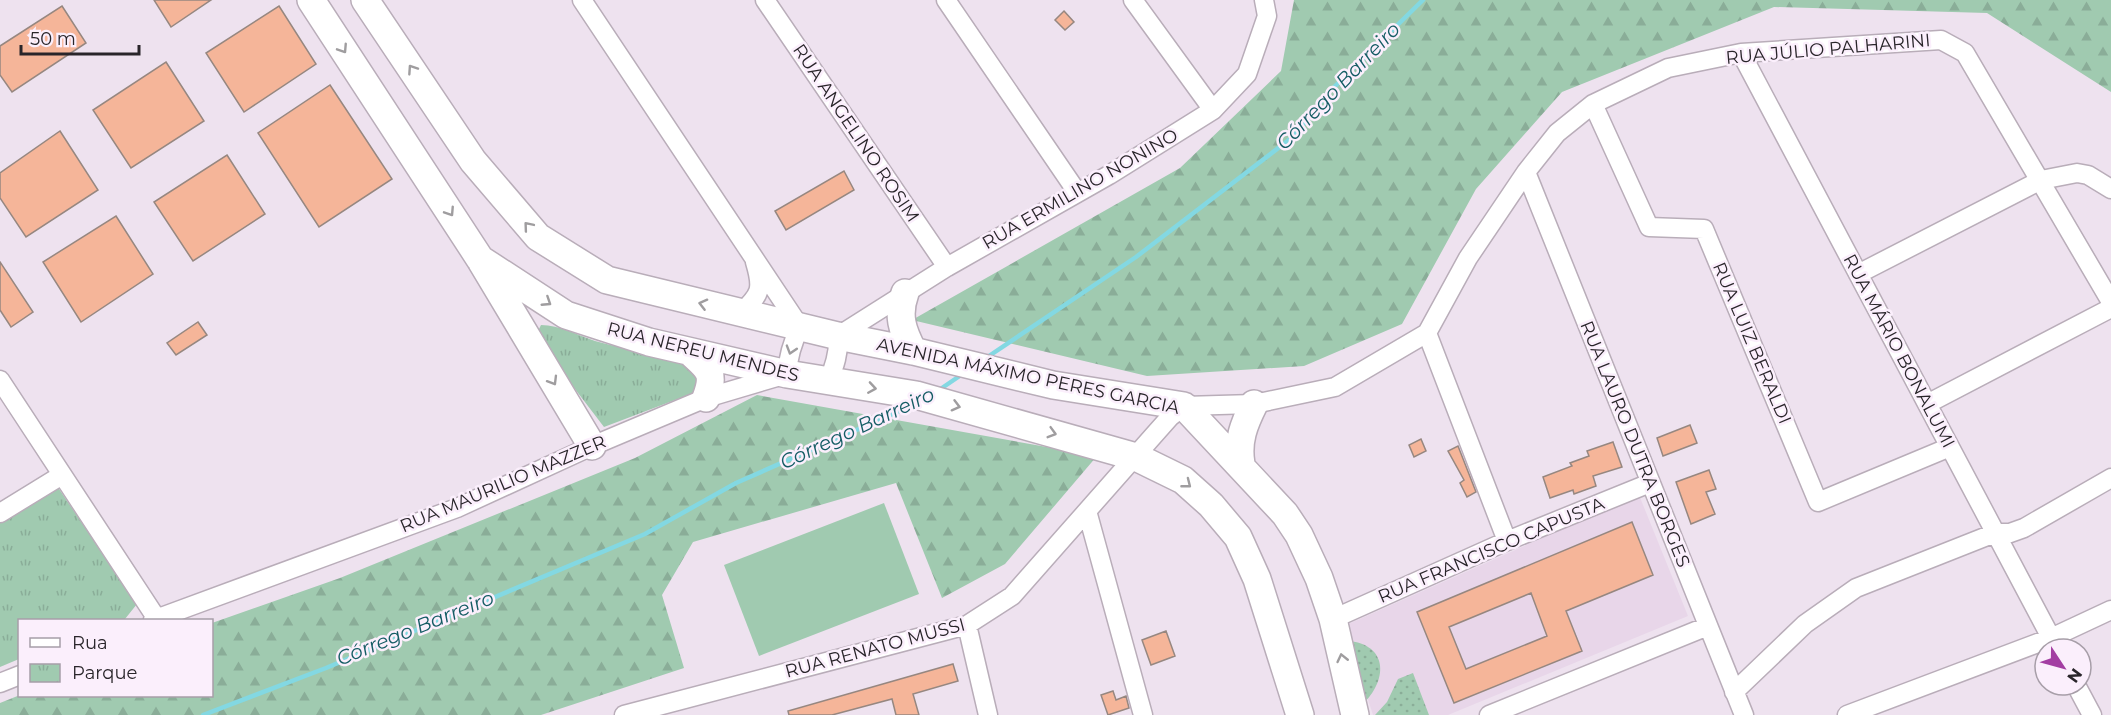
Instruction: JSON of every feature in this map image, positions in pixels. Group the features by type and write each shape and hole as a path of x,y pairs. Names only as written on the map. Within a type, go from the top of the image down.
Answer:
{"main road":[{"name":"RUA NEREU MENDES","path":"311,0 480,259 566,315 649,342 787,374 916,396 1136,457"},
{"path":"365,0 473,161 538,237 607,280 801,327"},
{"path":"480,259 592,446"},
{"path":"905,292 900,314 901,325 913,351"},
{"name":"AVENIDA MÁXIMO PERES GARCIA","path":"801,327 1053,385 1184,406 1241,464 1285,514 1299,535 1319,578 1333,619 1355,715"},
{"path":"690,352 707,369 712,383 706,398"},
{"path":"1241,464 1239,441 1254,404"},
{"path":"1136,457 1183,480 1211,505 1238,537 1257,579 1300,715"}],"street":[{"path":"582,0 801,327 792,343 787,374"},
{"name":"RUA ANGELINO ROSIM","path":"765,0 947,267"},
{"path":"946,0 1077,192"},
{"path":"1133,0 1213,110"},
{"name":"RUA ERMILINO NONINO","path":"838,336 905,292 1109,174 1213,110 1247,74 1267,16 1264,0"},
{"name":"RUA JÚLIO PALHARINI","path":"1427,333 1468,258 1526,172 1557,133 1593,104 1668,68 1741,53 1941,40 1965,53 2041,180"},
{"name":"RUA MÁRIO BONALUMI","path":"1741,53 2050,637"},
{"name":"RUA LUIZ BERALDI","path":"1593,104 1649,227 1704,229 1818,502 1950,447"},
{"name":"RUA LAURO DUTRA BORGES","path":"1526,172 1744,715"},
{"path":"1858,274 2041,180 2077,173 2088,175 2111,189"},
{"path":"2041,180 2111,302"},
{"path":"741,314 758,297 760,278 753,254"},
{"path":"1927,404 2111,308"},
{"path":"1184,406 1254,404 1335,387 1427,333 1507,541"},
{"path":"828,381 836,366 839,352 838,336"},
{"name":"RUA MAURILIO MAZZER","path":"158,619 457,508 592,446 706,398 787,374"},
{"path":"0,380 154,619"},
{"name":"RUA RENATO MUSSI","path":"624,715 967,625 1012,596 1170,417 1184,406"},
{"path":"0,513 62,475"},
{"path":"1734,692 1805,624 1856,588 1995,533 2010,533 2024,528 2111,478"},
{"name":"RUA FRANCISCO CAPUSTA","path":"1333,619 1507,541 1650,483"},
{"path":"1087,511 1143,715"},
{"path":"2066,637 2111,610"},
{"path":"967,625 988,715"},
{"path":"1489,715 1708,626"},
{"path":"1847,715 2033,651"},
{"path":"0,683 18,676"},
{"path":"2082,697 2092,715"}],"shaded area":[{"path":"1639,495 1688,616 1448,715 1373,715 1344,626"}],"green space":[{"path":"1294,0 2111,0 2111,92 1987,13 1774,7 1562,92 1476,189 1402,324 1304,366 1147,376 912,320 1180,168 1281,71"},
{"path":"541,325 562,328 607,344 696,363 704,389 604,427 539,342 538,331"},
{"path":"757,395 1097,456 1005,564 942,598 896,483 693,542 662,595 684,668 541,715 0,715 0,703 18,696 213,697 213,623 340,578 635,458"},
{"path":"57,486 137,604 125,619 18,619 18,659 0,667 0,518"},
{"path":"884,503 919,594 759,656 724,565"},
{"path":"1349,641 1371,649 1380,664 1378,683 1365,702"},
{"path":"1413,673 1429,715 1375,715 1387,702 1398,679"}],"building":[{"path":"154,0 211,0 171,27"},
{"path":"62,6 86,43 12,92 0,75 0,46"},
{"path":"279,6 316,64 244,112 206,53"},
{"path":"1064,11 1074,22 1065,30 1055,20"},
{"path":"166,62 204,121 131,168 93,110"},
{"path":"330,85 392,179 319,227 258,133"},
{"path":"60,131 98,190 26,237 0,198 0,173"},
{"path":"227,155 265,214 193,261 154,202"},
{"path":"844,171 854,190 786,230 775,211"},
{"path":"116,216 153,274 81,322 43,262"},
{"path":"0,262 33,312 11,327 0,310"},
{"path":"198,322 207,335 176,355 167,343"},
{"path":"1690,425 1697,443 1663,456 1657,438"},
{"path":"1421,439 1426,451 1414,457 1409,445"},
{"path":"1613,442 1622,467 1593,476 1596,486 1574,494 1573,490 1550,498 1543,477 1572,466 1570,463 1589,456 1587,451"},
{"path":"1458,446 1476,492 1467,497 1460,483 1464,480 1448,451"},
{"path":"1709,470 1716,489 1706,492 1715,514 1691,524 1676,482"},
{"path":"1632,522 1653,575 1566,611 1582,651 1454,703 1417,612","holes":["1531,593 1547,636 1466,669 1449,627"]},
{"path":"1166,631 1175,656 1151,665 1142,640"},
{"path":"953,664 958,681 913,694 919,715 896,715 892,699 832,715 789,715 788,711"},
{"path":"1113,691 1116,700 1126,696 1129,708 1108,715 1101,695"}],"waterway":[{"name":"Córrego Barreiro","path":"986,358 1136,257 1294,136 1327,94 1423,0"},
{"name":"Córrego Barreiro","path":"939,390 964,373"},
{"name":"Córrego Barreiro","path":"203,715 326,668 645,534 736,483 911,406"}]}
